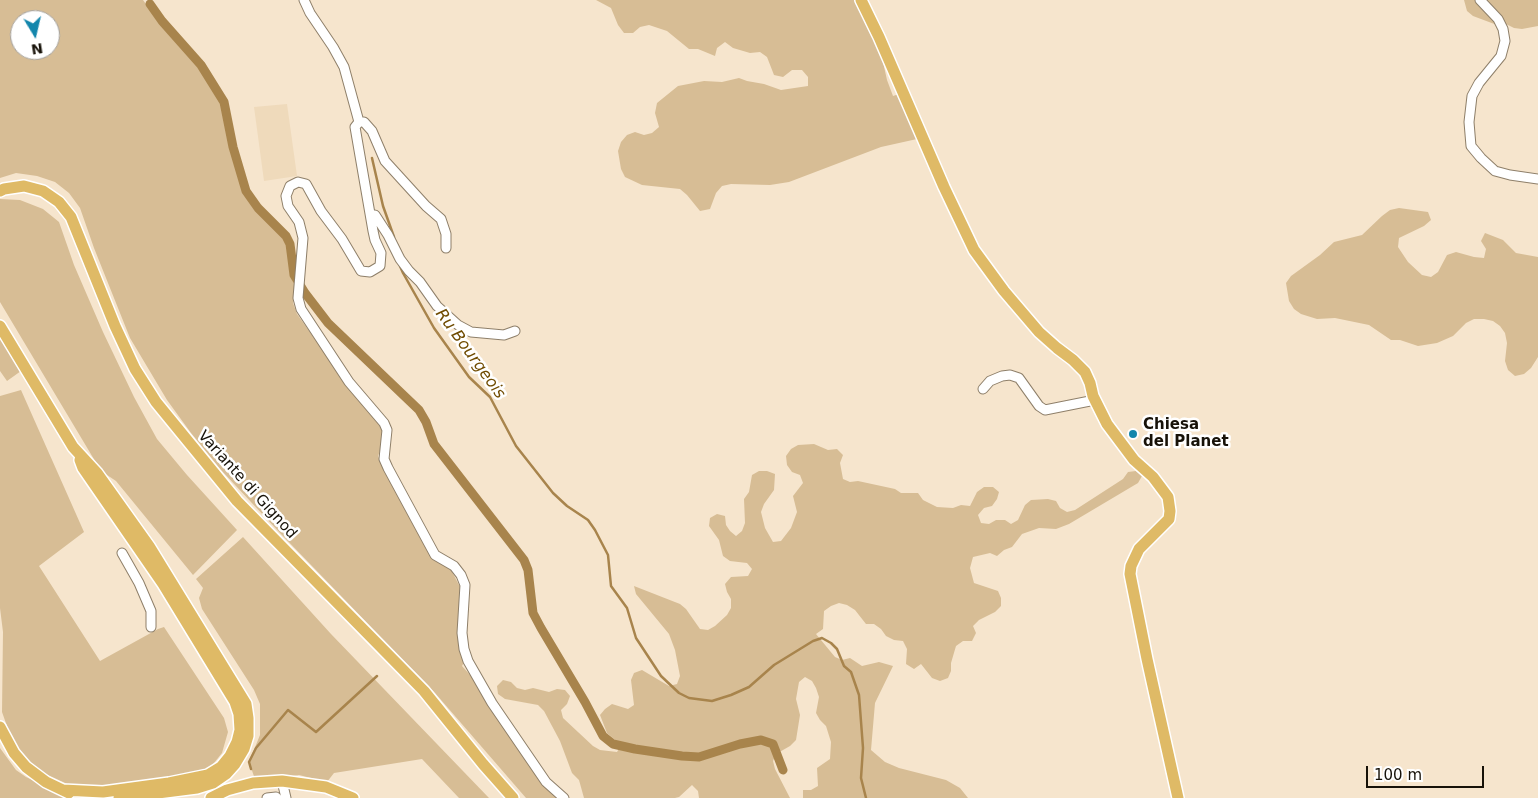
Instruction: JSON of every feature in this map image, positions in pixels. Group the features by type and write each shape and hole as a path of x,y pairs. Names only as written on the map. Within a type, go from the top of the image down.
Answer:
{"main road":[{"path":"861,0 974,250 1004,291 1039,332 1073,360 1084,372 1107,424 1134,460 1153,477 1168,498 1170,504 1169,519 1139,549 1131,566 1130,574 1178,798"},
{"name":"Variante di Gignod","path":"0,191 4,188 24,186 43,191 59,202 71,217 111,318 134,369 156,402 237,501 424,691 513,798"},
{"path":"0,326 73,447 83,468 163,584 235,702 239,714 240,730 237,742 230,756 220,767 208,775 98,795"},
{"path":"73,447 97,473 149,546 246,704 248,718 248,736 244,749 226,774 213,782 197,788 146,796 116,798"},
{"path":"0,727 14,753 26,768 46,782 63,790 98,795 140,792 146,796"},
{"path":"211,798 226,790 252,783 282,781 326,787 353,798"},
{"path":"159,798 161,794 172,791"}],"street":[{"path":"304,0 344,68 359,122"},
{"path":"1480,0 1498,19 1503,29 1505,41 1501,56 1479,83 1472,96 1469,122 1472,146 1481,158 1495,171 1538,179"},
{"path":"446,248 446,234 441,219 398,176 380,152 368,125 364,122 359,122 354,126 375,240 382,253 380,266 370,272 361,271 342,239 321,211 306,184 298,182 290,186 286,196 288,206 298,222 303,238 298,298 304,315 349,382 384,423 387,430 384,458 400,492 435,555 454,566 461,575 465,585 462,633 464,649 468,660 492,703 546,782 564,798"},
{"path":"371,215 375,215 400,259 437,306 458,325 471,332 504,335 515,331"},
{"path":"984,389 990,380 1010,375 1019,378 1038,406 1045,410 1095,400"},
{"path":"122,553 139,583 151,611 151,627"},
{"path":"282,781 286,798"},
{"path":"267,798 277,798"}],"shaded area":[{"path":"0,0 143,0 156,18 186,51 215,91 225,112 228,132 244,188 250,201 286,239 289,247 290,274 295,286 293,303 297,314 354,394 374,415 382,429 383,443 378,456 383,468 425,543 450,568 462,587 464,662 462,666 471,676 542,782 558,798 526,798 435,693 221,470 167,400 130,338 80,208 69,193 55,182 37,176 16,173 0,178"},
{"path":"596,0 857,0 881,53 893,96 899,94 917,134 917,139 881,147 789,182 770,185 731,184 722,186 716,193 710,209 700,211 680,189 642,185 625,177 621,169 618,151 621,142 627,135 635,132 644,135 652,133 659,127 655,113 657,103 678,86 704,81 722,82 739,78 781,90 808,86 808,77 802,70 792,70 783,77 774,75 767,57 760,52 750,53 733,48 725,42 717,48 715,56 698,49 689,49 667,31 649,25 640,27 633,33 624,33 618,25 611,8"},
{"path":"1464,0 1538,0 1538,26 1522,29 1506,24 1497,25 1473,16 1467,11"},
{"path":"287,104 297,176 264,181 254,107"},
{"path":"0,199 20,200 43,209 59,222 74,265 103,332 134,397 157,439 237,530 193,575 116,481 101,471 0,302"},
{"path":"1399,208 1428,212 1431,220 1424,226 1399,238 1398,247 1408,262 1422,275 1431,277 1438,272 1447,255 1456,252 1484,258 1486,249 1481,241 1485,233 1503,240 1516,253 1538,257 1538,357 1531,368 1524,374 1515,376 1508,370 1505,361 1507,343 1505,333 1493,321 1474,319 1466,323 1453,336 1437,343 1418,346 1400,340 1391,340 1369,325 1335,318 1317,319 1301,314 1294,309 1289,301 1286,283 1291,276 1320,255 1334,242 1362,235 1390,210"},
{"path":"0,335 21,371 7,381 0,371"},
{"path":"21,390 84,532 39,566 100,661 164,627 224,718 228,732 222,753 210,768 183,777 112,787 76,788 37,770 14,746 2,712 3,632 0,608 0,396"},
{"path":"814,444 828,450 837,449 843,455 840,463 843,479 850,482 858,481 895,489 901,493 918,493 923,500 937,507 970,506 977,492 984,487 993,487 999,492 997,499 992,506 984,508 978,515 981,523 989,524 996,520 1005,520 1011,524 1018,520 1025,505 1031,500 1048,499 1056,501 1060,508 1067,512 1075,510 1123,479 1128,472 1136,471 1142,476 1138,483 1069,524 1056,529 1039,528 1022,534 1012,547 1004,550 997,556 990,553 973,557 970,568 974,583 998,591 1001,598 1001,606 973,626 976,633 972,641 963,641 956,646 948,678 940,681 932,678 921,664 914,669 906,664 907,649 903,641 894,640 886,636 874,624 866,624 855,610 847,605 839,603 824,611 823,629 816,634 835,657 842,660 850,658 862,666 879,662 893,666 875,703 871,750 885,762 899,768 946,780 960,788 968,798 803,798 803,790 811,790 818,786 817,768 830,759 831,742 826,726 816,713 819,697 816,688 812,681 805,677 799,682 796,699 800,715 796,740 776,754 773,761 775,769 790,798 699,798 698,791 692,785 679,797 675,798 584,798 579,780 572,773 560,741 544,711 538,705 505,699 498,694 497,686 503,680 525,690 533,688 549,692 557,689 565,690 570,696 567,704 561,710 563,718 593,746 600,750 617,752 621,745 607,733 600,715 612,704 628,709 634,705 631,680 634,673 642,670 669,686 677,684 680,676 675,650 669,634 636,594 634,586 680,604 686,609 700,629 708,630 715,626 727,615 731,608 731,599 725,584 731,577 748,576 752,569 747,563 730,561 723,556 719,540 709,526 710,518 717,514 725,516 726,525 736,536 742,531 745,523 744,499 749,492 752,475 759,471 767,471 775,474 774,490 761,512 765,528 773,542 781,541 791,528 797,512 793,496 803,483 800,475 792,472 787,465 786,456 791,449 798,445"},
{"path":"243,537 331,634 489,798 459,798 422,759 334,773 327,782 299,775 256,782 249,762 260,735 260,704 254,690 202,609 199,598 203,588 196,579"},
{"path":"0,748 16,770 26,777 74,798 0,798"}],"waterway":[{"path":"150,4 162,21 201,65 224,102 233,147 246,191 258,208 286,236 290,244 294,275 305,293 328,323 419,410 426,422 434,444 524,560 528,570 533,613 603,736 613,744 635,749 699,757 740,744 761,740 773,744 783,770"},
{"name":"Ru Bourgeois","path":"372,158 383,206 394,237"},
{"name":"Ru Bourgeois","path":"400,266 434,328 469,377 490,397 516,446 553,493 567,506 588,520 595,530 608,555 611,586 627,608 636,638 661,676 679,693 689,698 712,701 749,687 774,665 813,641 822,638 837,649 844,666 851,672 859,695 863,748 861,778 866,798"},
{"path":"251,769 249,762 256,748 288,710 316,732 377,676"}],"place":[{"name":"Chiesa del Planet","path":"1133,434"}]}
